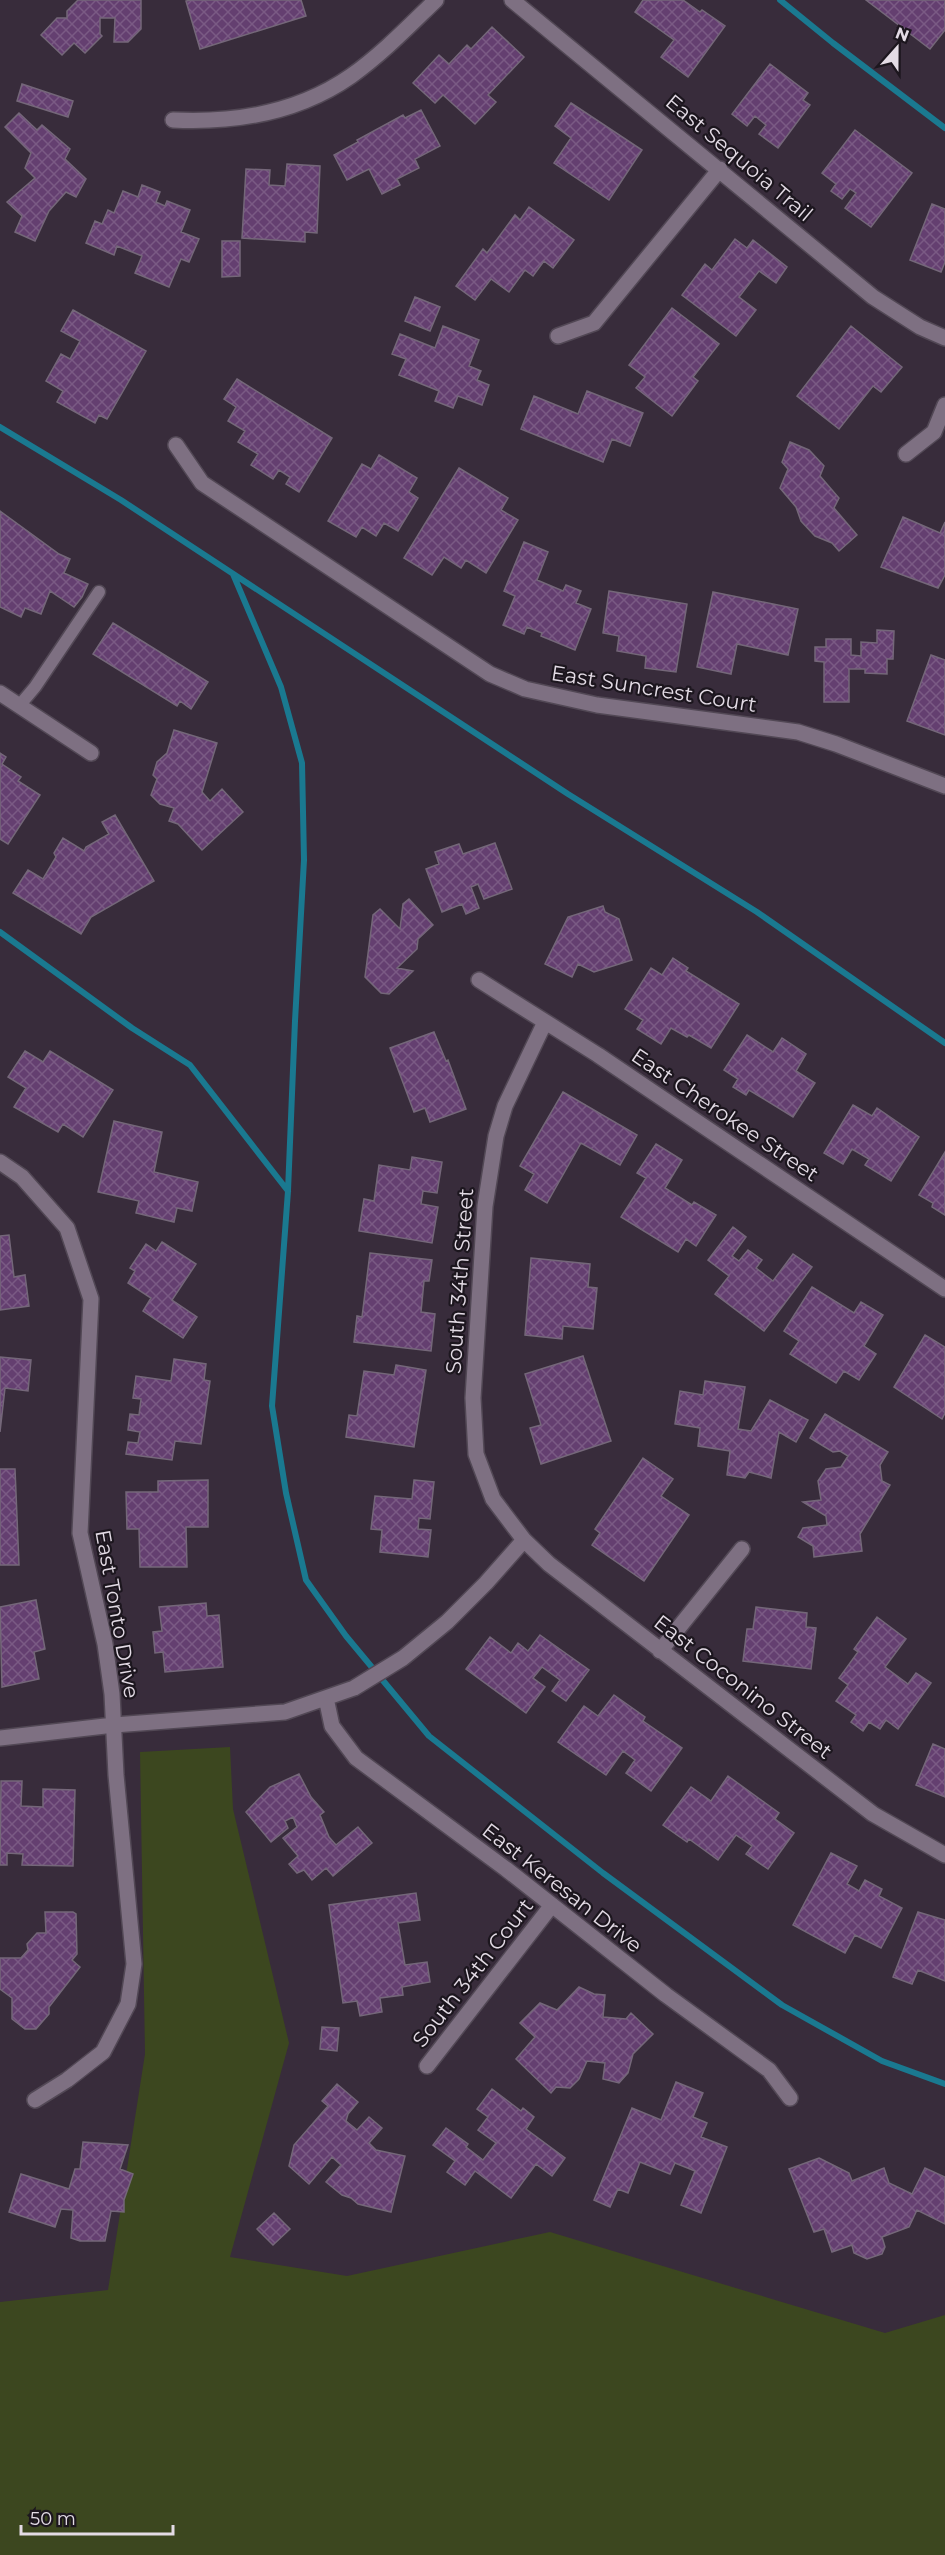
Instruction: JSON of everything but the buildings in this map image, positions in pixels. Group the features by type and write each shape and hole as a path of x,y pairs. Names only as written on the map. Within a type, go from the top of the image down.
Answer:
{"street":[{"path":"173,120 206,122 252,117 305,100 349,77 369,62 436,0"},
{"name":"East Sequoia Trail","path":"512,0 873,297 920,327 945,338"},
{"path":"558,336 594,323 720,169"},
{"path":"906,454 934,432 945,405"},
{"name":"East Suncrest Court","path":"176,445 202,483 490,674 525,689 597,705 798,732 836,744 945,786"},
{"path":"0,693 91,753"},
{"name":"East Cherokee Street","path":"479,980 945,1289"},
{"name":"South 34th Street","path":"524,1540 494,1499 476,1454 472,1398 485,1206 496,1136 505,1106 545,1022"},
{"name":"East Tonto Drive","path":"0,1162 22,1177 67,1228 91,1299 80,1533 105,1644 134,1964 128,2004 103,2052 67,2080 35,2100"},
{"path":"0,1738 114,1725 285,1712 354,1688 403,1658 447,1622 524,1540"},
{"name":"East Coconino Street","path":"524,1540 549,1564 873,1814 945,1855"},
{"path":"660,1651 742,1549"},
{"name":"East Keresan Drive","path":"326,1698 332,1726 356,1758 552,1905 666,1995 769,2070 790,2098"},
{"name":"South 34th Court","path":"427,2066 552,1905"}],"lane":[{"path":"19,706 35,687 99,592"}],"green space":[{"path":"230,1747 233,1809 289,2043 230,2257 347,2276 550,2232 885,2333 945,2315 945,2555 0,2555 0,2302 108,2290 145,2054 140,1752"}],"waterway":[{"path":"780,0 945,128"},
{"path":"0,427 121,500 568,794 757,912 945,1043"},
{"path":"233,574 281,687 302,763 304,860 288,1191 272,1406 286,1493 306,1580 346,1636 429,1736 603,1873 782,2005 882,2061 945,2084"},
{"path":"0,932 132,1028 190,1065 288,1191"}]}
